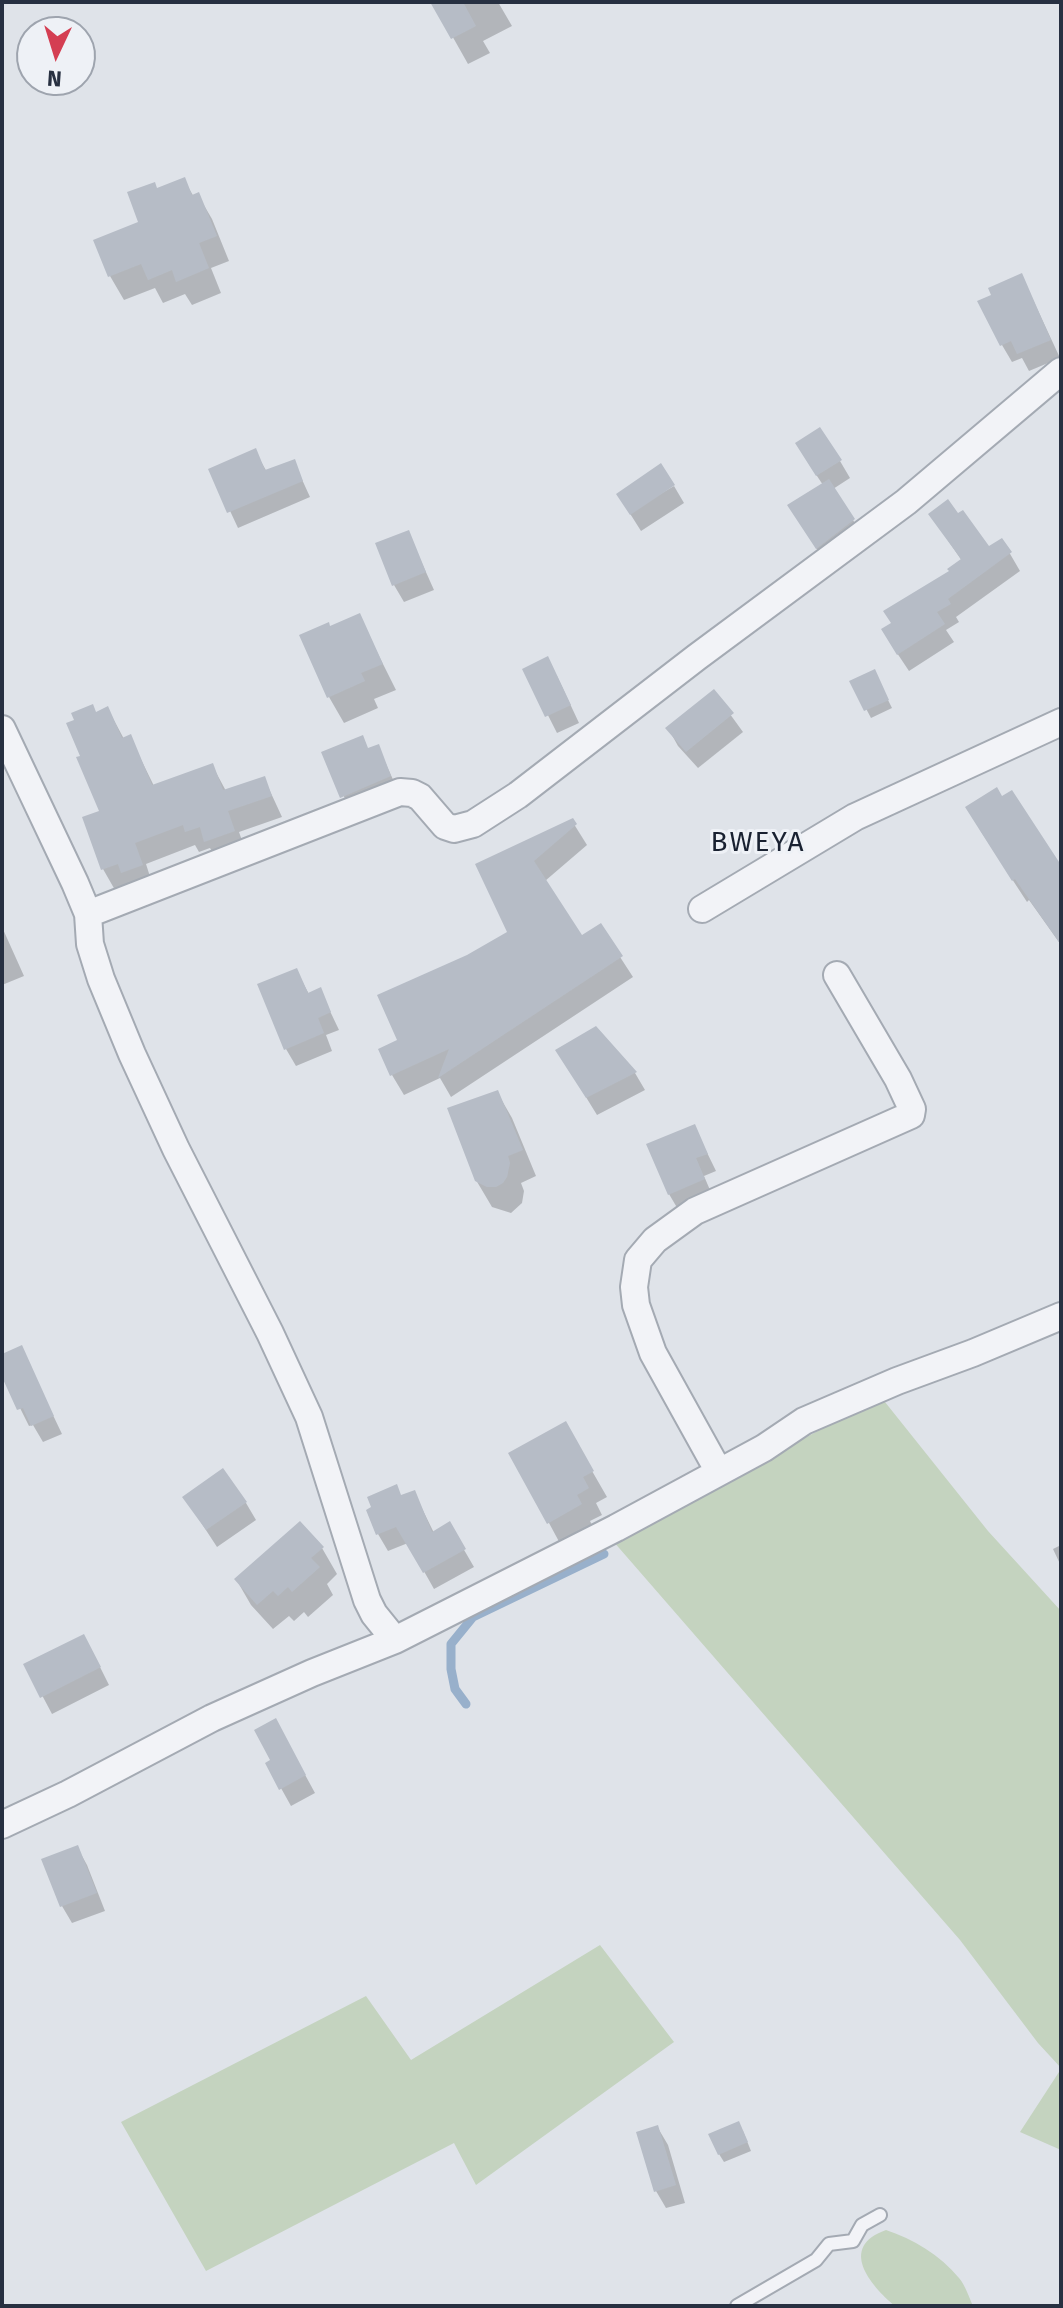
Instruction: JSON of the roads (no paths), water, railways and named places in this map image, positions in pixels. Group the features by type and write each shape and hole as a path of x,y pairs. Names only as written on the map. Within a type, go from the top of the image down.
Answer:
{"street":[{"path":"88,914 400,792 420,797 445,826 454,829 473,824 518,795 697,657 895,511 1061,371"},
{"path":"702,909 855,817 1061,722"},
{"path":"2,729 88,914 95,960 122,1029 176,1149 284,1362 313,1431 367,1600 395,1640"},
{"path":"719,1472 653,1353 636,1305 634,1287 638,1260 655,1240 695,1211 911,1115 912,1109 898,1079 837,975"},
{"path":"2,1825 212,1718 395,1640 764,1448 804,1421 1061,1316"}],"lane":[{"path":"737,2306 816,2260 829,2244 853,2241 862,2225 880,2215"}],"waterway":[{"path":"466,1704 455,1689 451,1644 473,1617 604,1554"}],"district":[{"name":"BWEYA","path":"758,843"}]}
